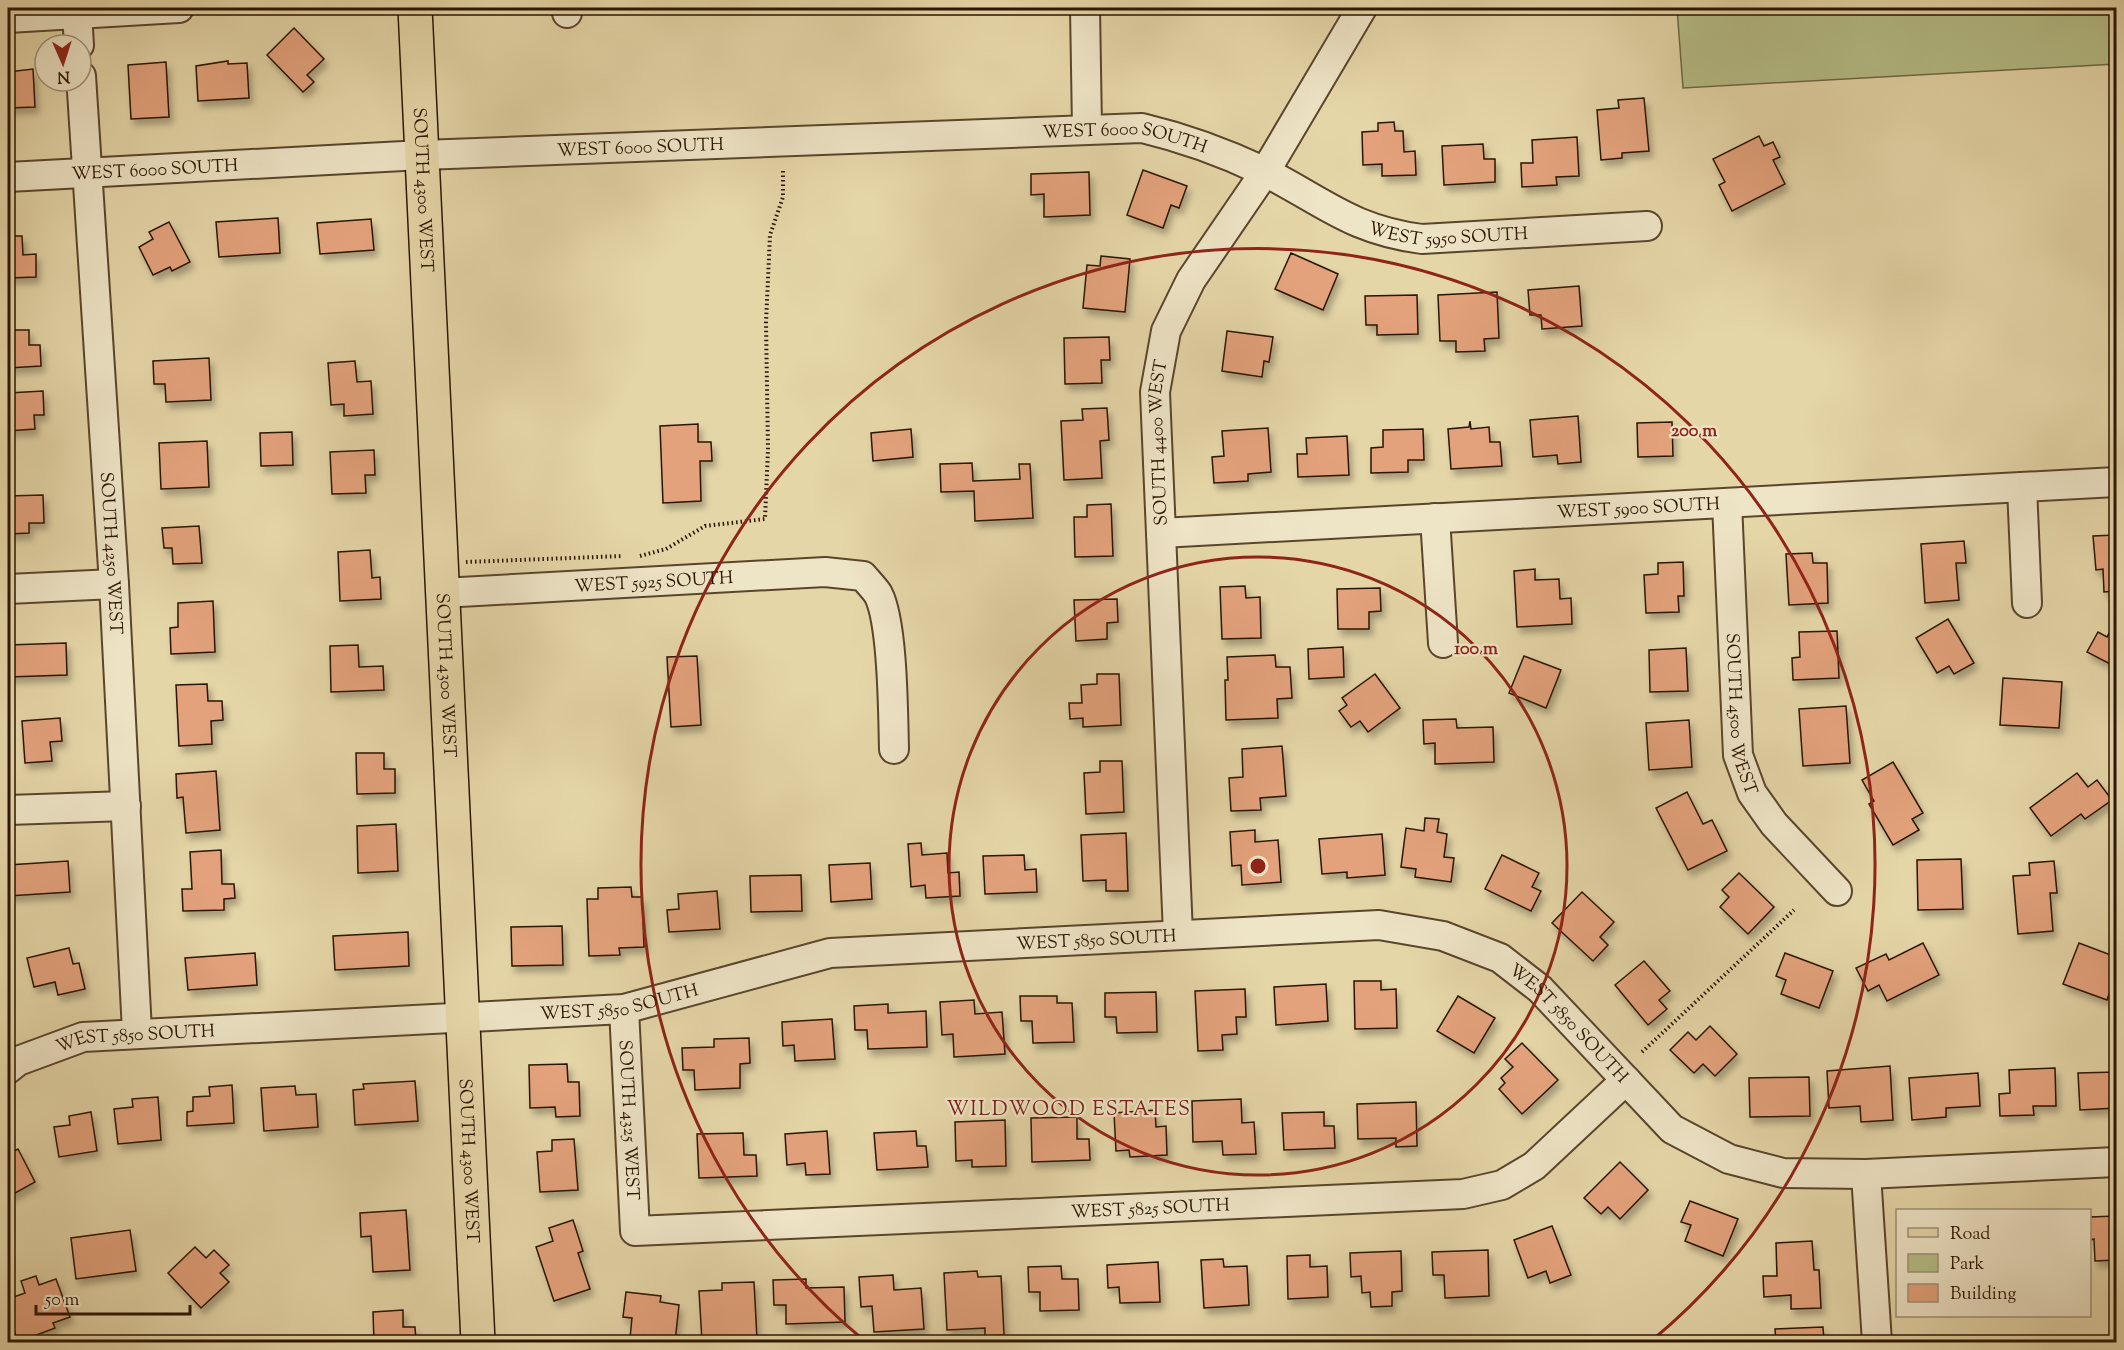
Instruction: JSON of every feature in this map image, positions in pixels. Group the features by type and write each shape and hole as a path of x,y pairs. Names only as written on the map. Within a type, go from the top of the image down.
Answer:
{"main road":[{"name":"SOUTH 4300 WEST","path":"415,8 478,1342"}],"street":[{"path":"8,18 179,8"},
{"path":"1085,8 1087,128"},
{"name":"SOUTH 4400 WEST","path":"1178,934 1155,392 1166,331 1191,280 1265,172 1362,8"},
{"path":"77,14 78,33"},
{"name":"SOUTH 4250 WEST","path":"82,93 114,584 137,1032"},
{"name":"WEST 6000 SOUTH","path":"8,177 422,155 1087,128 1142,128 1180,137 1216,149 1265,172"},
{"name":"WEST 5950 SOUTH","path":"1265,172 1346,219 1388,235 1422,239 1647,226"},
{"name":"WEST 5900 SOUTH","path":"1161,533 2116,482"},
{"path":"2022,487 2026,603"},
{"name":"SOUTH 4500 WEST","path":"1728,503 1738,755 1752,793 1774,824 1837,891"},
{"path":"1435,518 1443,643"},
{"name":"WEST 5925 SOUTH","path":"442,578 825,572 863,576 878,595 885,621 892,688 894,748"},
{"path":"8,589 114,584"},
{"path":"8,810 126,806"},
{"name":"WEST 5850 SOUTH","path":"8,1069 18,1061 83,1037 137,1032 624,1009 830,953 1379,925 1443,936 1500,958 1540,989 1672,1129 1730,1159 1783,1173 1866,1174 2116,1162"},
{"name":"SOUTH 4325 WEST","path":"624,1009 635,1231"},
{"name":"WEST 5825 SOUTH","path":"635,1231 1463,1194 1502,1185 1534,1166 1626,1080"},
{"path":"1866,1174 1877,1342"}],"path":[{"path":"442,578 641,556 666,549 705,526 765,519 768,450 766,323 770,235 783,197 783,169"},
{"path":"1642,1052 1794,910"}],"green space":[{"path":"1677,8 2116,8 2116,64 1683,88"}],"building":[{"path":"294,28 324,59 307,75 314,82 303,92 267,55"},
{"path":"228,61 228,64 247,63 249,98 198,101 196,66"},
{"path":"166,62 169,117 131,119 128,65"},
{"path":"33,69 35,107 8,108 8,72"},
{"path":"1644,98 1649,151 1622,153 1622,158 1601,160 1597,110 1619,108 1618,100"},
{"path":"1394,122 1395,131 1403,131 1404,152 1415,151 1416,175 1382,176 1382,164 1363,165 1362,132 1378,131 1378,123"},
{"path":"1759,136 1764,146 1773,142 1780,157 1773,160 1785,184 1732,211 1719,185 1725,182 1713,159"},
{"path":"1577,137 1579,176 1556,177 1557,185 1522,187 1521,163 1533,163 1532,140"},
{"path":"1483,144 1484,159 1495,159 1495,182 1444,185 1442,146"},
{"path":"1143,170 1187,186 1179,208 1171,205 1163,228 1127,215"},
{"path":"1089,172 1090,215 1044,217 1044,194 1031,195 1031,174"},
{"path":"278,218 280,253 219,257 216,222"},
{"path":"371,219 374,250 320,254 317,223"},
{"path":"169,222 190,262 172,271 170,267 153,275 139,247 153,239 149,232"},
{"path":"8,236 22,236 23,255 36,254 36,277 8,278"},
{"path":"1291,253 1338,274 1323,310 1275,289"},
{"path":"1101,256 1130,259 1125,312 1083,308 1087,265 1100,266"},
{"path":"1579,286 1582,326 1542,329 1541,315 1530,315 1528,290"},
{"path":"1497,292 1499,338 1484,339 1485,351 1456,352 1456,341 1440,341 1438,295"},
{"path":"1417,295 1418,334 1377,335 1377,325 1366,325 1365,296"},
{"path":"8,330 29,330 29,345 40,345 41,366 8,368"},
{"path":"1227,331 1273,337 1269,362 1264,361 1262,377 1222,371"},
{"path":"1109,337 1110,360 1101,360 1102,383 1065,384 1064,338"},
{"path":"209,358 211,400 166,402 165,384 154,384 153,361"},
{"path":"355,361 357,382 371,381 373,414 344,416 344,404 331,405 328,363"},
{"path":"43,391 44,415 34,415 35,429 8,431 8,393"},
{"path":"1107,408 1109,440 1100,441 1102,478 1064,480 1061,421 1083,420 1082,409"},
{"path":"1578,416 1581,462 1558,464 1557,455 1533,457 1530,420"},
{"path":"1470,421 1471,429 1489,427 1490,442 1500,442 1502,466 1451,469 1448,429 1469,427"},
{"path":"1672,422 1673,456 1638,457 1637,423"},
{"path":"698,424 698,442 711,442 712,461 700,461 701,501 663,503 660,426"},
{"path":"1268,428 1271,472 1248,474 1248,481 1214,483 1212,457 1224,456 1222,431"},
{"path":"911,429 913,457 873,461 871,433"},
{"path":"1423,429 1424,460 1408,460 1408,472 1371,473 1371,448 1383,447 1383,430"},
{"path":"292,432 293,465 261,466 260,433"},
{"path":"1347,436 1349,475 1298,477 1297,454 1307,454 1306,438"},
{"path":"207,441 209,487 161,489 159,443"},
{"path":"374,450 375,475 365,475 366,493 332,494 330,452"},
{"path":"972,463 973,481 1020,479 1019,464 1030,464 1033,518 975,521 974,491 941,492 940,464"},
{"path":"43,495 44,523 29,523 29,533 8,534 8,496"},
{"path":"1111,504 1113,556 1075,557 1074,517 1087,517 1087,505"},
{"path":"199,526 202,563 173,564 172,548 164,548 162,528"},
{"path":"2116,535 2116,591 2104,592 2103,569 2096,570 2093,536"},
{"path":"1964,541 1966,563 1956,563 1959,600 1925,603 1921,544"},
{"path":"370,550 372,578 380,577 381,599 340,601 338,552"},
{"path":"1812,553 1813,563 1827,563 1828,603 1789,605 1786,554"},
{"path":"1683,562 1684,596 1678,596 1679,612 1646,613 1644,575 1658,574 1658,563"},
{"path":"1535,569 1535,580 1559,579 1560,599 1571,598 1572,624 1517,627 1514,571"},
{"path":"1245,586 1246,598 1260,597 1261,638 1222,639 1220,587"},
{"path":"1380,588 1381,611 1369,612 1369,629 1338,629 1337,589"},
{"path":"1117,599 1118,622 1107,623 1107,639 1076,641 1074,600"},
{"path":"213,601 215,652 171,654 170,628 178,627 178,603"},
{"path":"1948,619 1974,663 1954,674 1949,666 1937,673 1916,638"},
{"path":"2116,619 2116,667 2087,652 2098,632 2107,637"},
{"path":"1837,631 1839,678 1793,680 1792,658 1800,657 1799,632"},
{"path":"66,643 67,675 8,677 8,645"},
{"path":"358,645 359,667 383,666 384,690 331,692 330,646"},
{"path":"1343,647 1344,677 1309,679 1308,649"},
{"path":"1686,648 1688,691 1650,692 1649,650"},
{"path":"1275,655 1276,667 1290,667 1292,698 1277,699 1278,718 1226,720 1227,657"},
{"path":"697,656 701,725 671,727 667,657"},
{"path":"1524,656 1561,670 1546,708 1509,693"},
{"path":"1097,674 1119,674 1121,725 1083,727 1083,718 1070,719 1069,703 1082,703 1081,685 1097,684"},
{"path":"1375,674 1400,708 1368,732 1360,721 1351,727 1339,711 1347,705 1342,698"},
{"path":"2003,678 2062,682 2059,728 2000,725"},
{"path":"207,684 208,701 222,701 223,720 211,721 212,744 179,746 176,685"},
{"path":"1846,706 1850,763 1803,766 1799,709"},
{"path":"60,718 62,741 50,742 52,761 25,763 22,721"},
{"path":"1456,719 1457,728 1493,727 1494,762 1435,764 1435,743 1424,744 1423,720"},
{"path":"1689,720 1692,767 1649,770 1646,723"},
{"path":"1282,746 1286,796 1260,798 1261,810 1231,811 1229,778 1243,777 1242,749"},
{"path":"356,753 384,753 384,769 395,769 395,793 357,794"},
{"path":"1100,761 1122,761 1124,812 1086,814 1084,773 1100,772"},
{"path":"1893,762 1923,813 1912,819 1919,830 1893,845 1869,804 1874,801 1862,780"},
{"path":"216,771 220,830 186,833 183,797 177,798 176,774"},
{"path":"2077,773 2088,787 2097,780 2112,800 2085,819 2081,814 2051,836 2030,808"},
{"path":"1687,792 1703,824 1712,820 1727,851 1688,870 1656,808"},
{"path":"1425,818 1439,819 1437,832 1447,834 1444,857 1454,858 1451,882 1415,877 1416,869 1401,867 1406,828 1424,831"},
{"path":"396,824 398,871 358,873 357,826"},
{"path":"1255,830 1255,842 1278,840 1281,882 1242,885 1241,865 1232,866 1230,832"},
{"path":"1126,833 1128,891 1106,891 1106,880 1083,881 1081,835"},
{"path":"1382,834 1385,875 1347,878 1347,872 1322,874 1319,839"},
{"path":"921,843 922,855 947,853 948,873 959,872 960,896 926,898 925,885 911,887 908,844"},
{"path":"221,850 222,884 234,884 235,898 224,899 224,910 183,911 182,889 192,889 190,852"},
{"path":"1024,855 1025,870 1036,869 1037,892 985,894 983,856"},
{"path":"1502,855 1539,873 1532,887 1541,891 1531,911 1485,889"},
{"path":"1961,859 1963,909 1918,910 1917,860"},
{"path":"68,861 70,892 8,896 8,865"},
{"path":"2054,861 2057,893 2050,893 2053,931 2018,934 2013,876 2030,875 2029,863"},
{"path":"870,863 872,899 831,902 829,865"},
{"path":"1739,873 1774,907 1748,934 1720,907 1729,897 1722,890"},
{"path":"801,875 802,911 751,912 750,876"},
{"path":"631,887 632,897 642,897 644,947 619,948 620,955 589,956 587,899 598,899 598,888"},
{"path":"717,891 720,929 669,932 667,910 679,909 678,894"},
{"path":"1582,892 1614,922 1600,937 1608,945 1593,961 1552,923"},
{"path":"562,926 563,965 512,966 511,927"},
{"path":"408,932 409,966 335,970 333,936"},
{"path":"1923,943 1939,975 1887,1001 1879,985 1868,991 1856,968 1886,954 1889,960"},
{"path":"2079,943 2116,957 2116,974 2107,1000 2063,984"},
{"path":"69,948 73,964 79,963 85,989 58,995 55,982 34,987 27,958"},
{"path":"255,953 257,985 188,990 185,958"},
{"path":"1785,953 1833,971 1819,1008 1781,994 1786,980 1776,976"},
{"path":"1644,961 1670,991 1659,1000 1667,1009 1648,1025 1615,985"},
{"path":"1354,981 1381,981 1381,990 1396,989 1397,1028 1355,1029"},
{"path":"1326,984 1328,1021 1276,1025 1274,987"},
{"path":"1245,989 1246,1017 1236,1017 1237,1034 1222,1035 1223,1050 1198,1051 1195,991"},
{"path":"1156,992 1157,1032 1117,1033 1116,1017 1105,1017 1105,993"},
{"path":"1020,996 1057,996 1057,1003 1072,1003 1074,1042 1033,1043 1032,1021 1021,1021"},
{"path":"1458,996 1495,1018 1474,1053 1437,1031"},
{"path":"974,1000 975,1014 1002,1012 1005,1054 954,1057 953,1034 942,1035 940,1002"},
{"path":"888,1004 888,1013 926,1011 927,1047 868,1049 867,1030 855,1030 854,1006"},
{"path":"832,1019 835,1059 795,1061 794,1045 783,1046 782,1022"},
{"path":"1710,1026 1737,1054 1715,1076 1703,1064 1694,1073 1670,1050 1688,1032 1696,1040"},
{"path":"749,1038 750,1063 740,1064 740,1088 695,1090 694,1070 683,1070 682,1048 714,1047 714,1039"},
{"path":"1522,1043 1558,1080 1522,1114 1499,1089 1505,1083 1501,1078 1513,1067 1505,1059"},
{"path":"567,1064 568,1082 579,1082 580,1116 556,1117 555,1107 530,1108 529,1065"},
{"path":"1890,1066 1893,1120 1861,1122 1860,1106 1829,1108 1827,1071"},
{"path":"2055,1068 2056,1106 2033,1106 2034,1115 2000,1116 1999,1094 2010,1093 2009,1070"},
{"path":"2116,1072 2116,1108 2080,1110 2078,1073"},
{"path":"1978,1073 1980,1106 1946,1108 1946,1117 1912,1120 1909,1078"},
{"path":"1809,1077 1810,1116 1750,1117 1749,1078"},
{"path":"415,1081 418,1121 355,1125 353,1090 364,1089 363,1084"},
{"path":"232,1085 234,1123 187,1126 187,1112 193,1111 193,1097 210,1096 209,1087"},
{"path":"295,1086 296,1095 316,1094 318,1127 264,1131 261,1088"},
{"path":"158,1097 161,1140 118,1144 114,1109 133,1107 132,1099"},
{"path":"1241,1099 1242,1123 1254,1122 1256,1154 1223,1155 1222,1141 1193,1142 1192,1101"},
{"path":"1416,1102 1417,1146 1396,1147 1396,1138 1358,1139 1357,1104"},
{"path":"1155,1110 1156,1127 1166,1126 1167,1155 1130,1157 1129,1150 1116,1151 1114,1113"},
{"path":"91,1112 97,1151 59,1157 54,1127 70,1125 69,1116"},
{"path":"1324,1112 1324,1126 1334,1126 1335,1148 1284,1150 1282,1113"},
{"path":"1077,1117 1077,1139 1089,1139 1090,1160 1032,1162 1031,1118"},
{"path":"1005,1120 1006,1166 972,1167 972,1160 956,1161 955,1122"},
{"path":"827,1131 830,1174 806,1175 805,1163 787,1165 785,1134"},
{"path":"916,1131 917,1146 926,1146 928,1167 877,1170 874,1133"},
{"path":"743,1133 744,1155 756,1155 757,1176 699,1178 697,1134"},
{"path":"574,1139 578,1190 540,1192 537,1152 552,1151 552,1140"},
{"path":"18,1149 35,1182 8,1197 8,1154"},
{"path":"1620,1162 1648,1190 1620,1219 1608,1207 1601,1214 1584,1198"},
{"path":"1690,1201 1738,1219 1723,1256 1685,1241 1691,1225 1681,1222"},
{"path":"406,1210 410,1270 373,1272 371,1236 361,1237 360,1213"},
{"path":"2116,1216 2116,1260 2095,1261 2094,1239 2091,1240 2091,1217"},
{"path":"573,1220 583,1251 578,1253 590,1289 554,1301 536,1247 553,1241 549,1228"},
{"path":"1552,1226 1571,1275 1550,1283 1546,1271 1528,1278 1514,1240"},
{"path":"130,1230 136,1271 76,1279 71,1238"},
{"path":"1812,1241 1814,1270 1819,1270 1821,1308 1791,1309 1791,1295 1764,1297 1763,1276 1777,1276 1776,1243"},
{"path":"195,1247 206,1258 214,1250 229,1265 220,1273 229,1282 201,1308 168,1273"},
{"path":"1488,1250 1489,1296 1445,1298 1444,1275 1433,1275 1432,1252"},
{"path":"1401,1251 1402,1291 1392,1292 1392,1306 1371,1307 1370,1292 1362,1293 1361,1276 1351,1277 1350,1253"},
{"path":"1310,1255 1310,1267 1327,1266 1328,1297 1288,1299 1287,1256"},
{"path":"1223,1259 1224,1267 1247,1266 1249,1305 1204,1308 1201,1260"},
{"path":"1158,1262 1160,1302 1120,1303 1119,1287 1108,1288 1107,1265"},
{"path":"1061,1266 1062,1279 1078,1279 1079,1310 1040,1311 1040,1292 1029,1292 1028,1267"},
{"path":"977,1271 978,1277 1001,1276 1004,1335 985,1336 985,1328 947,1330 944,1273"},
{"path":"893,1275 894,1290 921,1288 924,1329 874,1332 872,1306 861,1307 859,1277"},
{"path":"36,1276 39,1285 56,1279 70,1317 53,1323 55,1328 18,1342 8,1312 8,1299 25,1293 21,1281"},
{"path":"806,1279 806,1288 844,1287 845,1322 786,1324 786,1305 774,1305 773,1280"},
{"path":"754,1282 757,1339 702,1341 699,1291 722,1290 722,1283"},
{"path":"626,1292 661,1296 660,1302 679,1305 675,1342 630,1338 632,1318 623,1317"},
{"path":"403,1310 403,1327 415,1327 416,1342 374,1342 373,1312"},
{"path":"1823,1327 1824,1342 1776,1342 1775,1329"}],"district":[{"name":"WILDWOOD ESTATES","path":"1069,1108"}]}
